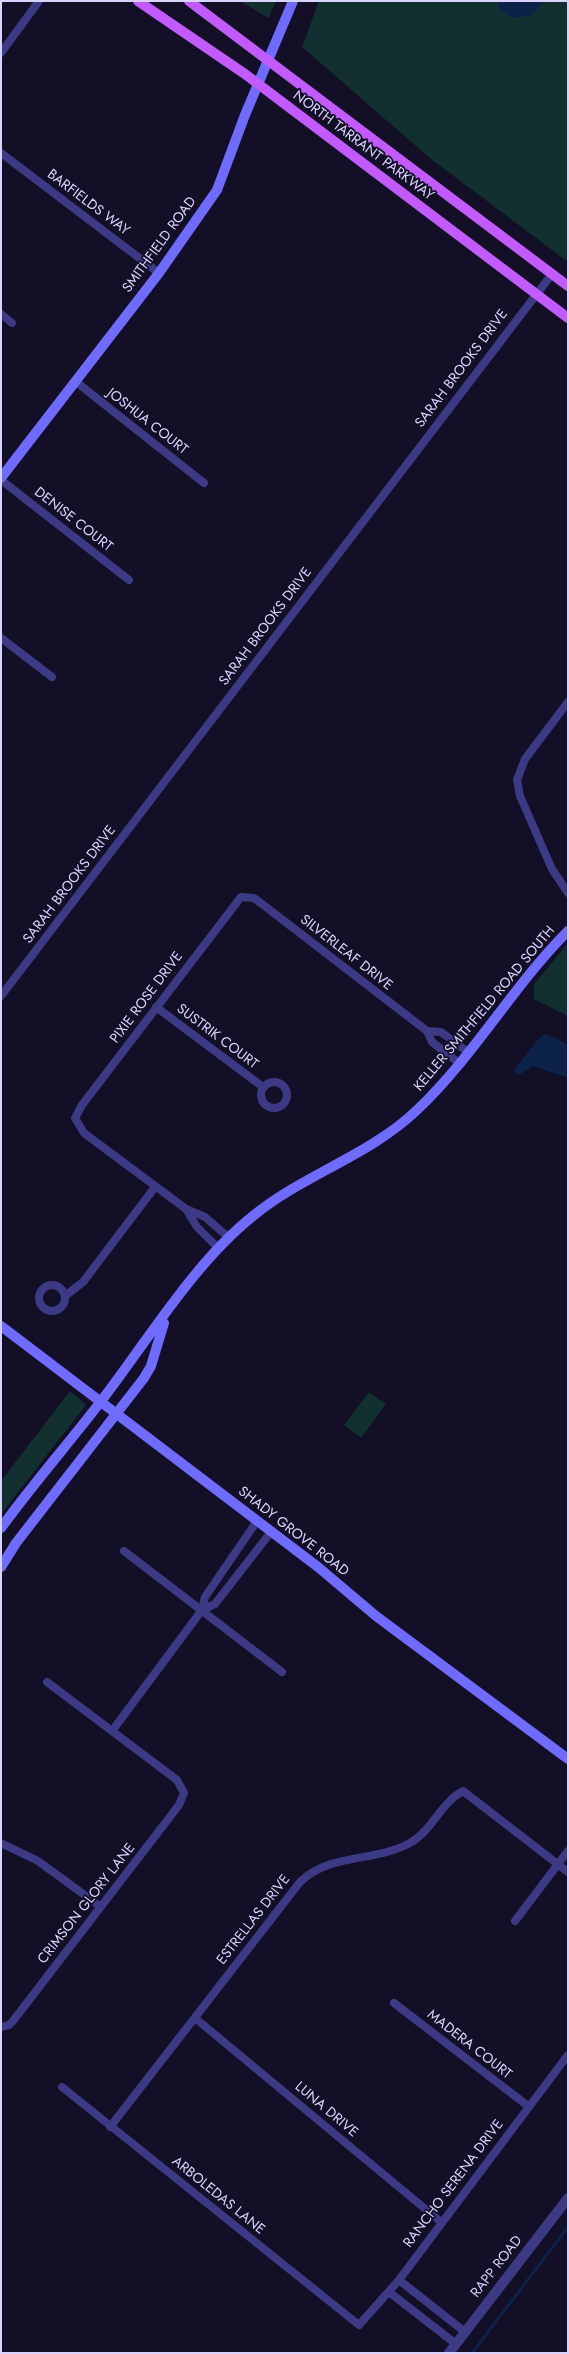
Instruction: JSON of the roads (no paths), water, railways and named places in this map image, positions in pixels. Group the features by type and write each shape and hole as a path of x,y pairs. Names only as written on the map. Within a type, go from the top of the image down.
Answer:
{"main road":[{"name":"NORTH TARRANT PARKWAY","path":"138,1 258,84 568,318"},
{"name":"NORTH TARRANT PARKWAY","path":"188,1 268,59 568,286"},
{"name":"SMITHFIELD ROAD","path":"1,479 74,381 159,273 217,190 268,59 293,1"},
{"name":"KELLER SMITHFIELD ROAD SOUTH","path":"1,1528 228,1237 275,1199 348,1159 393,1131 436,1092 460,1063 516,988 568,931"},
{"name":"KELLER SMITHFIELD ROAD SOUTH","path":"1,1567 16,1543 151,1366 167,1314"},
{"name":"SHADY GROVE ROAD","path":"1,1326 116,1412 257,1521 376,1616 568,1759"}],"street":[{"path":"1,53 39,1"},
{"name":"BARFIELDS WAY","path":"1,153 159,273"},
{"name":"SARAH BROOKS DRIVE","path":"1,996 552,274"},
{"path":"1,314 12,323"},
{"name":"JOSHUA COURT","path":"74,381 204,483"},
{"name":"DENISE COURT","path":"1,479 129,580"},
{"path":"1,638 52,677"},
{"path":"568,702 522,764 517,780 520,796 552,869 568,893"},
{"name":"PIXIE ROSE DRIVE","path":"155,1187 84,1132 76,1123 78,1112 235,903 242,897 248,896"},
{"name":"SILVERLEAF DRIVE","path":"248,896 266,907 428,1031 432,1042 460,1063"},
{"name":"SUSTRIK COURT","path":"156,1007 263,1087"},
{"name":"SILVERLEAF DRIVE","path":"428,1031 441,1032 468,1052"},
{"path":"65,1296 83,1282 155,1187 186,1210 205,1217 228,1237"},
{"path":"186,1210 197,1227 218,1248"},
{"path":"48,1682 112,1731 202,1610 205,1597 257,1521"},
{"path":"202,1610 215,1604 270,1532"},
{"path":"124,1551 282,1672"},
{"name":"CRIMSON GLORY LANE","path":"3,2026 13,2021 179,1805 184,1793 182,1785 177,1780 112,1731"},
{"name":"ESTRELLAS DRIVE","path":"110,2127 300,1882 312,1870 356,1857 378,1854 408,1844 421,1835 454,1795 463,1790 558,1865"},
{"path":"1,1843 38,1861 101,1907"},
{"path":"515,1921 568,1851"},
{"path":"558,1865 568,1872"},
{"name":"MADERA COURT","path":"394,2003 528,2106"},
{"name":"LUNA DRIVE","path":"195,2018 441,2222"},
{"name":"RANCHO SERENA DRIVE","path":"359,2325 399,2280 528,2106 568,2055"},
{"name":"ARBOLEDAS LANE","path":"62,2087 359,2325"},
{"name":"RAPP ROAD","path":"449,2353 568,2198"},
{"path":"399,2280 466,2332"},
{"path":"389,2292 456,2344"}],"water":[{"path":"544,1034 556,1038 568,1045 568,1078 533,1066 519,1075 515,1073 514,1070"}],"waterway":[{"path":"507,1 507,4 515,9 528,7 534,1"},
{"path":"472,2353 568,2227"}]}
